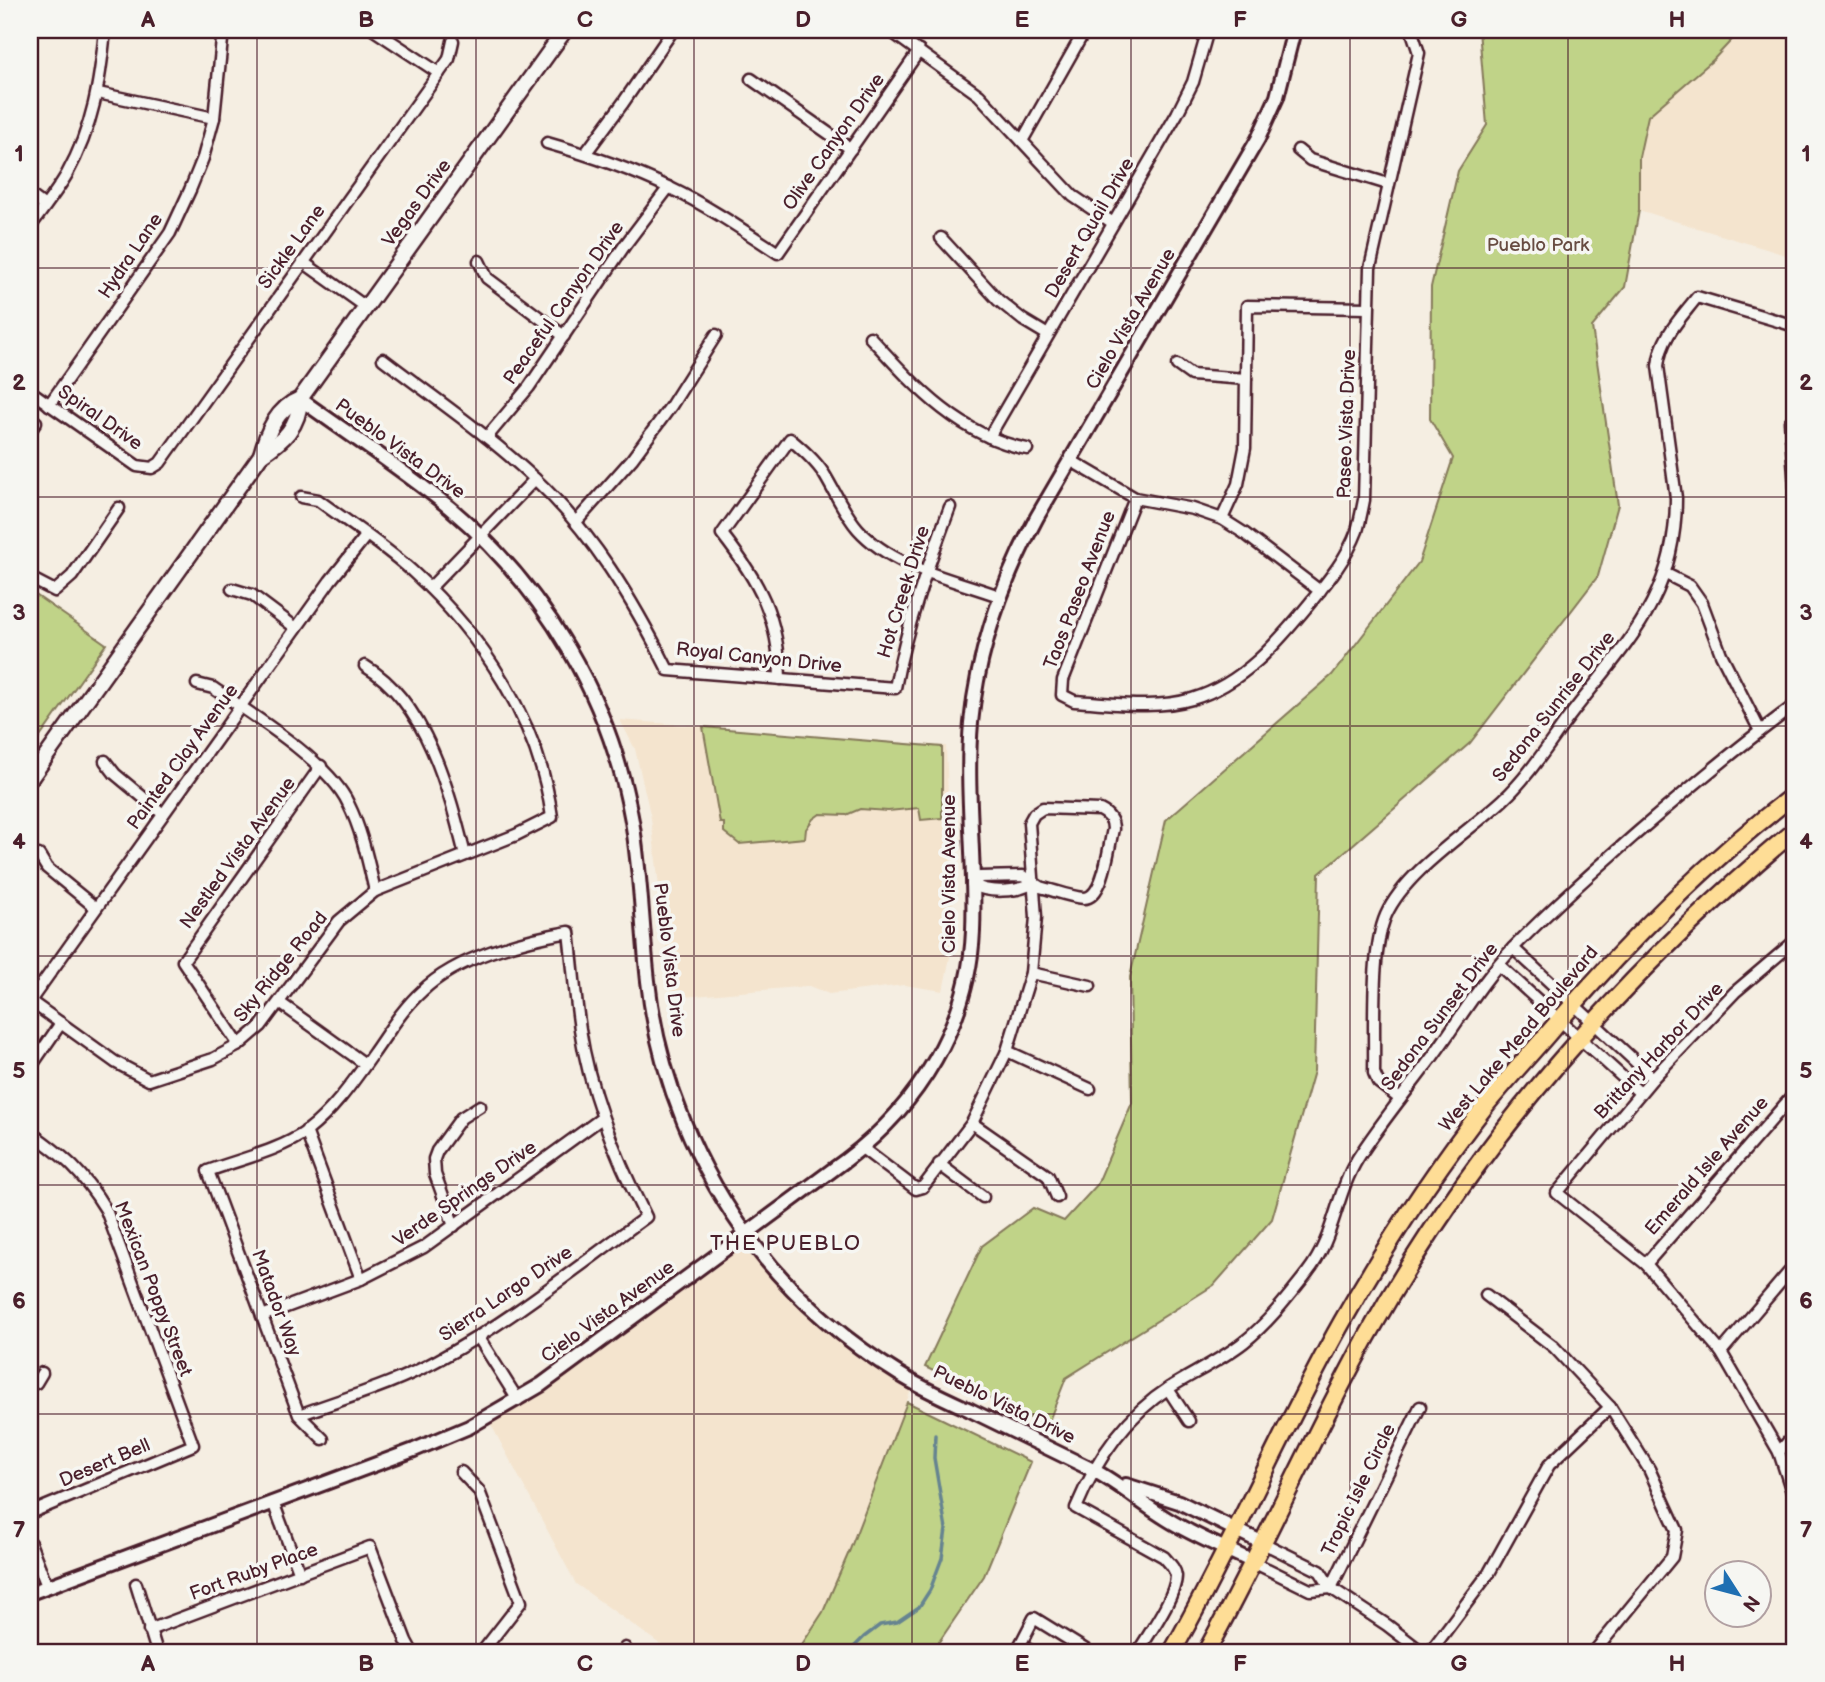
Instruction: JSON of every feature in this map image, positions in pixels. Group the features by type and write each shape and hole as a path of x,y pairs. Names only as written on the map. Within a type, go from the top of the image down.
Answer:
{"main road":[{"name":"Vegas Drive","path":"30,779 261,455 281,442 300,416 300,400 565,30"},
{"name":"West Lake Mead Boulevard","path":"1172,1652 1228,1549 1342,1322 1412,1208 1485,1107 1608,964 1674,897 1757,823 1795,794"},
{"path":"1206,1652 1368,1335 1436,1225 1508,1126 1593,1022 1696,918 1795,830"}],"street":[{"path":"30,227 67,175 90,124 98,93 105,30"},
{"name":"Hydra Lane","path":"49,405 170,233 203,158 214,118 223,30"},
{"path":"373,30 439,73"},
{"path":"585,154 673,30"},
{"path":"889,30 979,95 1073,196 1113,223"},
{"path":"1022,141 1085,30"},
{"name":"Desert Quail Drive","path":"989,437 1177,114 1192,82 1208,30"},
{"name":"Cielo Vista Avenue","path":"30,1593 425,1446 469,1427 518,1400 862,1148 891,1122 911,1098 932,1067 952,1024 971,950 971,723 983,652 999,596 1020,550 1070,460 1258,139 1277,97 1294,30"},
{"name":"Paseo Vista Drive","path":"1062,695 1074,701 1164,704 1217,690 1241,675 1279,641 1342,562 1357,531 1364,500 1370,268 1419,53 1413,35"},
{"name":"Sickle Lane","path":"152,468 160,463 449,59 453,41"},
{"name":"Olive Canyon Drive","path":"669,187 716,213 778,253 919,51"},
{"path":"751,79 851,149"},
{"path":"98,93 214,118"},
{"path":"547,143 585,154 669,187"},
{"path":"1298,150 1310,160 1388,184"},
{"name":"Peaceful Canyon Drive","path":"487,437 529,387 625,245 669,187"},
{"path":"30,195 45,206"},
{"path":"941,239 998,300 1048,335"},
{"path":"479,261 487,278 564,336"},
{"path":"303,262 366,307"},
{"name":"Sedona Sunrise Drive","path":"1400,1099 1378,1082 1374,1073 1377,946 1384,919 1391,905 1408,882 1517,786 1644,620 1666,574 1673,547 1676,498 1658,366 1659,354 1666,337 1698,297 1795,327"},
{"path":"1222,519 1238,484 1245,448 1247,306 1368,308"},
{"path":"576,522 632,459 671,406 716,335"},
{"path":"870,337 923,394 948,414 989,437 1010,446 1027,449"},
{"name":"Royal Canyon Drive","path":"383,359 487,437 535,479 576,522 608,564 641,617 668,670 895,688"},
{"path":"1177,365 1191,374 1246,379"},
{"name":"Spiral Drive","path":"30,391 137,466 152,468"},
{"name":"Pueblo Vista Drive","path":"300,400 425,488 481,536 519,576 557,629 592,691 619,765 633,825 648,984 666,1070 697,1151 722,1198 746,1234 797,1295 832,1326 918,1385 1112,1480 1179,1502 1321,1571 1331,1588 1422,1652"},
{"path":"1790,422 1795,487"},
{"path":"780,679 779,649 773,620 764,596 745,564 722,534 790,439 811,457 822,471 859,530 891,557 999,596"},
{"path":"1070,460 1135,498 1193,509 1222,519 1320,591"},
{"path":"301,497 318,500 411,569 430,588 535,479"},
{"name":"Taos Paseo Avenue","path":"1062,695 1063,680 1135,498"},
{"name":"Hot Creek Drive","path":"895,688 900,657 926,570 950,507"},
{"path":"30,578 55,591 72,576 119,508"},
{"name":"Painted Clay Avenue","path":"30,1001 296,628 366,536"},
{"path":"1666,574 1690,586 1702,603 1721,654 1759,731"},
{"name":"Sky Ridge Road","path":"61,1023 115,1062 149,1080 214,1059 239,1045 261,1027 339,921 375,891 516,835 552,817 539,757 514,701 476,642 430,588"},
{"path":"232,589 252,595 296,628"},
{"path":"365,666 398,695 435,756 449,791 465,855"},
{"path":"197,684 213,688 321,766 347,800 360,831 375,891"},
{"name":"Sedona Sunset Drive","path":"1138,1652 1172,1591 1176,1577 1173,1567 1164,1557 1076,1508 1107,1448 1128,1422 1168,1389 1243,1343 1309,1271 1330,1235 1341,1196 1357,1159 1435,1053 1465,1006 1513,948 1578,884 1759,731 1795,705"},
{"path":"106,761 116,774 163,814"},
{"name":"Nestled Vista Avenue","path":"239,1045 183,961 321,766"},
{"path":"862,1148 916,1189 923,1186 972,1124 1007,1051 1031,973 1036,917 1034,883 1030,823 1034,814 1043,808 1100,810 1110,817 1112,829 1100,886 1094,895 1085,898 1040,887 1034,883 1023,876 980,877 972,884 981,890 1022,889 1034,883"},
{"path":"38,855 47,867 96,908"},
{"path":"1002,876 1002,889"},
{"path":"361,1279 306,1131 333,1108 409,1004 422,990 445,973 531,938 569,932 580,1031 602,1118"},
{"name":"Brittany Harbor Drive","path":"1646,1264 1557,1193 1653,1078 1735,992 1795,940"},
{"path":"1513,948 1653,1078"},
{"path":"1499,965 1640,1093"},
{"path":"1031,973 1090,986"},
{"path":"30,1001 61,1023 30,1068"},
{"path":"280,1003 365,1064"},
{"path":"1007,1051 1090,1089"},
{"name":"Emerald Isle Avenue","path":"1646,1264 1795,1093"},
{"path":"454,1226 435,1174 434,1159 461,1118 480,1106"},
{"name":"Sierra Largo Drive","path":"299,1415 392,1381 479,1338 646,1217 627,1180 602,1118"},
{"name":"Verde Springs Drive","path":"262,1316 361,1279 424,1247 602,1118"},
{"path":"972,1124 1048,1176 1057,1197"},
{"name":"Matador Way","path":"306,1131 288,1141 208,1171 299,1415 323,1439"},
{"name":"Mexican Poppy Street","path":"30,1132 65,1157 88,1181 106,1210 193,1445"},
{"path":"939,1164 983,1198"},
{"path":"1646,1264 1721,1352 1779,1452 1795,1501"},
{"path":"1721,1352 1795,1265"},
{"path":"1486,1295 1554,1347 1610,1408 1649,1469 1677,1531 1672,1557 1594,1652"},
{"path":"479,1338 518,1400"},
{"path":"30,1385 36,1383 42,1373"},
{"path":"1168,1389 1189,1421"},
{"name":"Tropic Isle Circle","path":"1331,1588 1420,1407"},
{"path":"1430,1652 1489,1573 1549,1465 1610,1408"},
{"path":"1779,1452 1795,1434"},
{"name":"Desert Bell","path":"30,1513 193,1445"},
{"path":"461,1472 479,1491 521,1602 482,1652"},
{"name":"Pueblo Vista Drive","path":"1112,1480 1168,1520 1253,1562 1310,1590 1331,1588"},
{"path":"273,1502 300,1574"},
{"path":"30,1543 47,1586"},
{"name":"Fort Ruby Place","path":"149,1630 370,1547 412,1652"},
{"path":"136,1584 157,1652"},
{"path":"1033,1652 1020,1645 1034,1618 1089,1652"}],"shaded area":[{"path":"1741,30 1795,30 1795,258 1639,210 1639,157 1648,116 1713,60"},
{"path":"620,720 946,746 953,923 943,991 904,985 829,994 809,986 672,998 651,818 635,749"},
{"path":"746,1234 788,1285 914,1382 849,1552 823,1612 797,1652 671,1652 576,1584 487,1417"}],"green space":[{"name":"Pueblo Park","path":"1479,30 1741,30 1713,60 1648,116 1639,157 1639,210 1625,287 1592,327 1618,505 1598,576 1470,743 1319,874 1314,1071 1272,1219 1214,1285 1066,1378 1047,1426 925,1367 982,1246 1033,1208 1064,1221 1097,1185 1132,1103 1130,977 1166,820 1332,675 1419,562 1453,458 1430,419 1431,287 1458,171 1487,125"},
{"path":"30,591 106,644 30,751"},
{"path":"703,727 942,747 942,818 921,820 919,808 888,811 860,809 846,815 820,814 806,829 805,838 739,844 724,832 724,823 720,823"},
{"path":"907,1402 1031,1462 984,1576 932,1652 797,1652 823,1612"}],"waterway":[{"path":"849,1652 880,1625 897,1622 919,1607 930,1590 942,1558 946,1529 934,1458 935,1435"}],"district":[{"name":"THE PUEBLO","path":"786,1243"}]}
